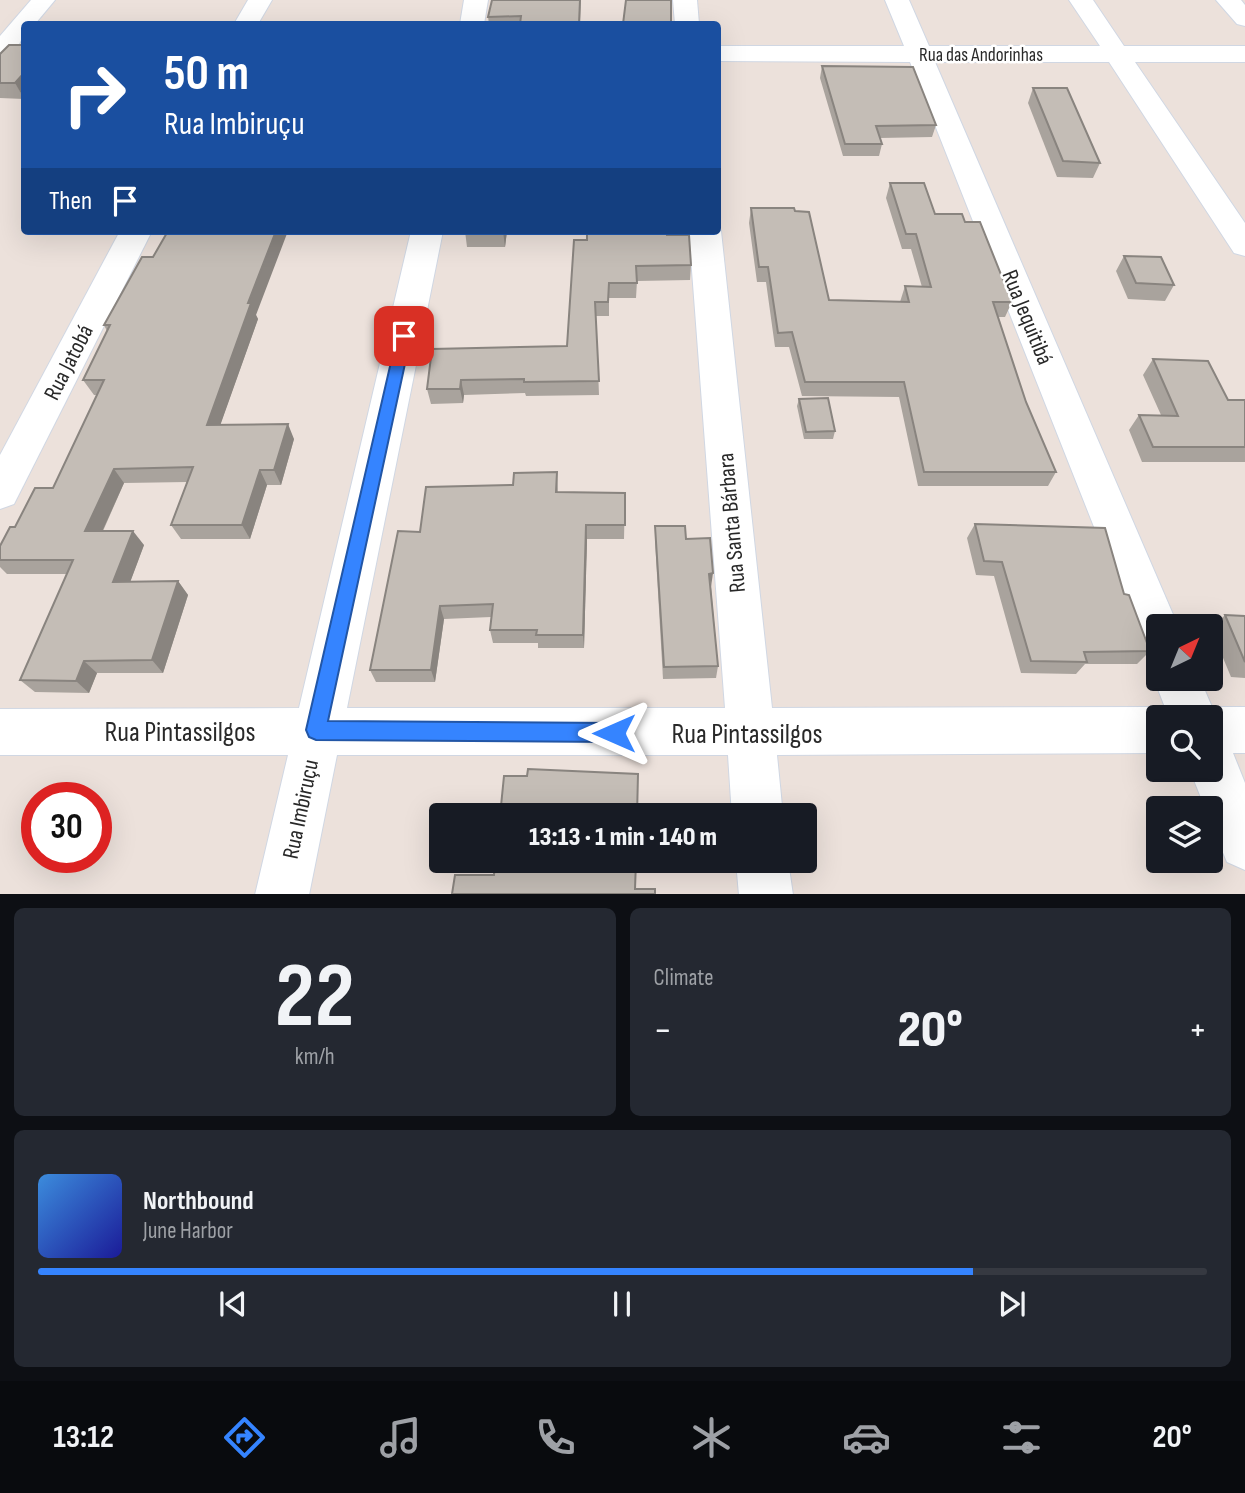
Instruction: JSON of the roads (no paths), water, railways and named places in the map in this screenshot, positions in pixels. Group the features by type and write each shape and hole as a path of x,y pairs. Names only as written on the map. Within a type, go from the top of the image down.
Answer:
{"street":[{"path":"26,21 43,0"},
{"path":"248,21 260,0"},
{"path":"472,21 476,0"},
{"path":"685,0 687,21"},
{"name":"Rua Jequitibá","path":"897,0 1150,614"},
{"path":"1081,0 1245,246"},
{"path":"1228,0 1245,19"},
{"path":"0,52 21,27"},
{"name":"Rua das Andorinhas","path":"721,54 1245,54"},
{"path":"0,59 21,59"},
{"name":"Rua Jatobá","path":"0,493 134,235"},
{"name":"Rua Imbiruçu","path":"282,894 426,235"},
{"name":"Rua Santa Bárbara","path":"705,235 757,803"},
{"name":"Rua Pintassilgos","path":"0,732 316,730 749,734 1146,730"},
{"path":"1223,730 1245,730"},
{"path":"1220,782 1245,844"},
{"path":"763,873 766,894"}]}
